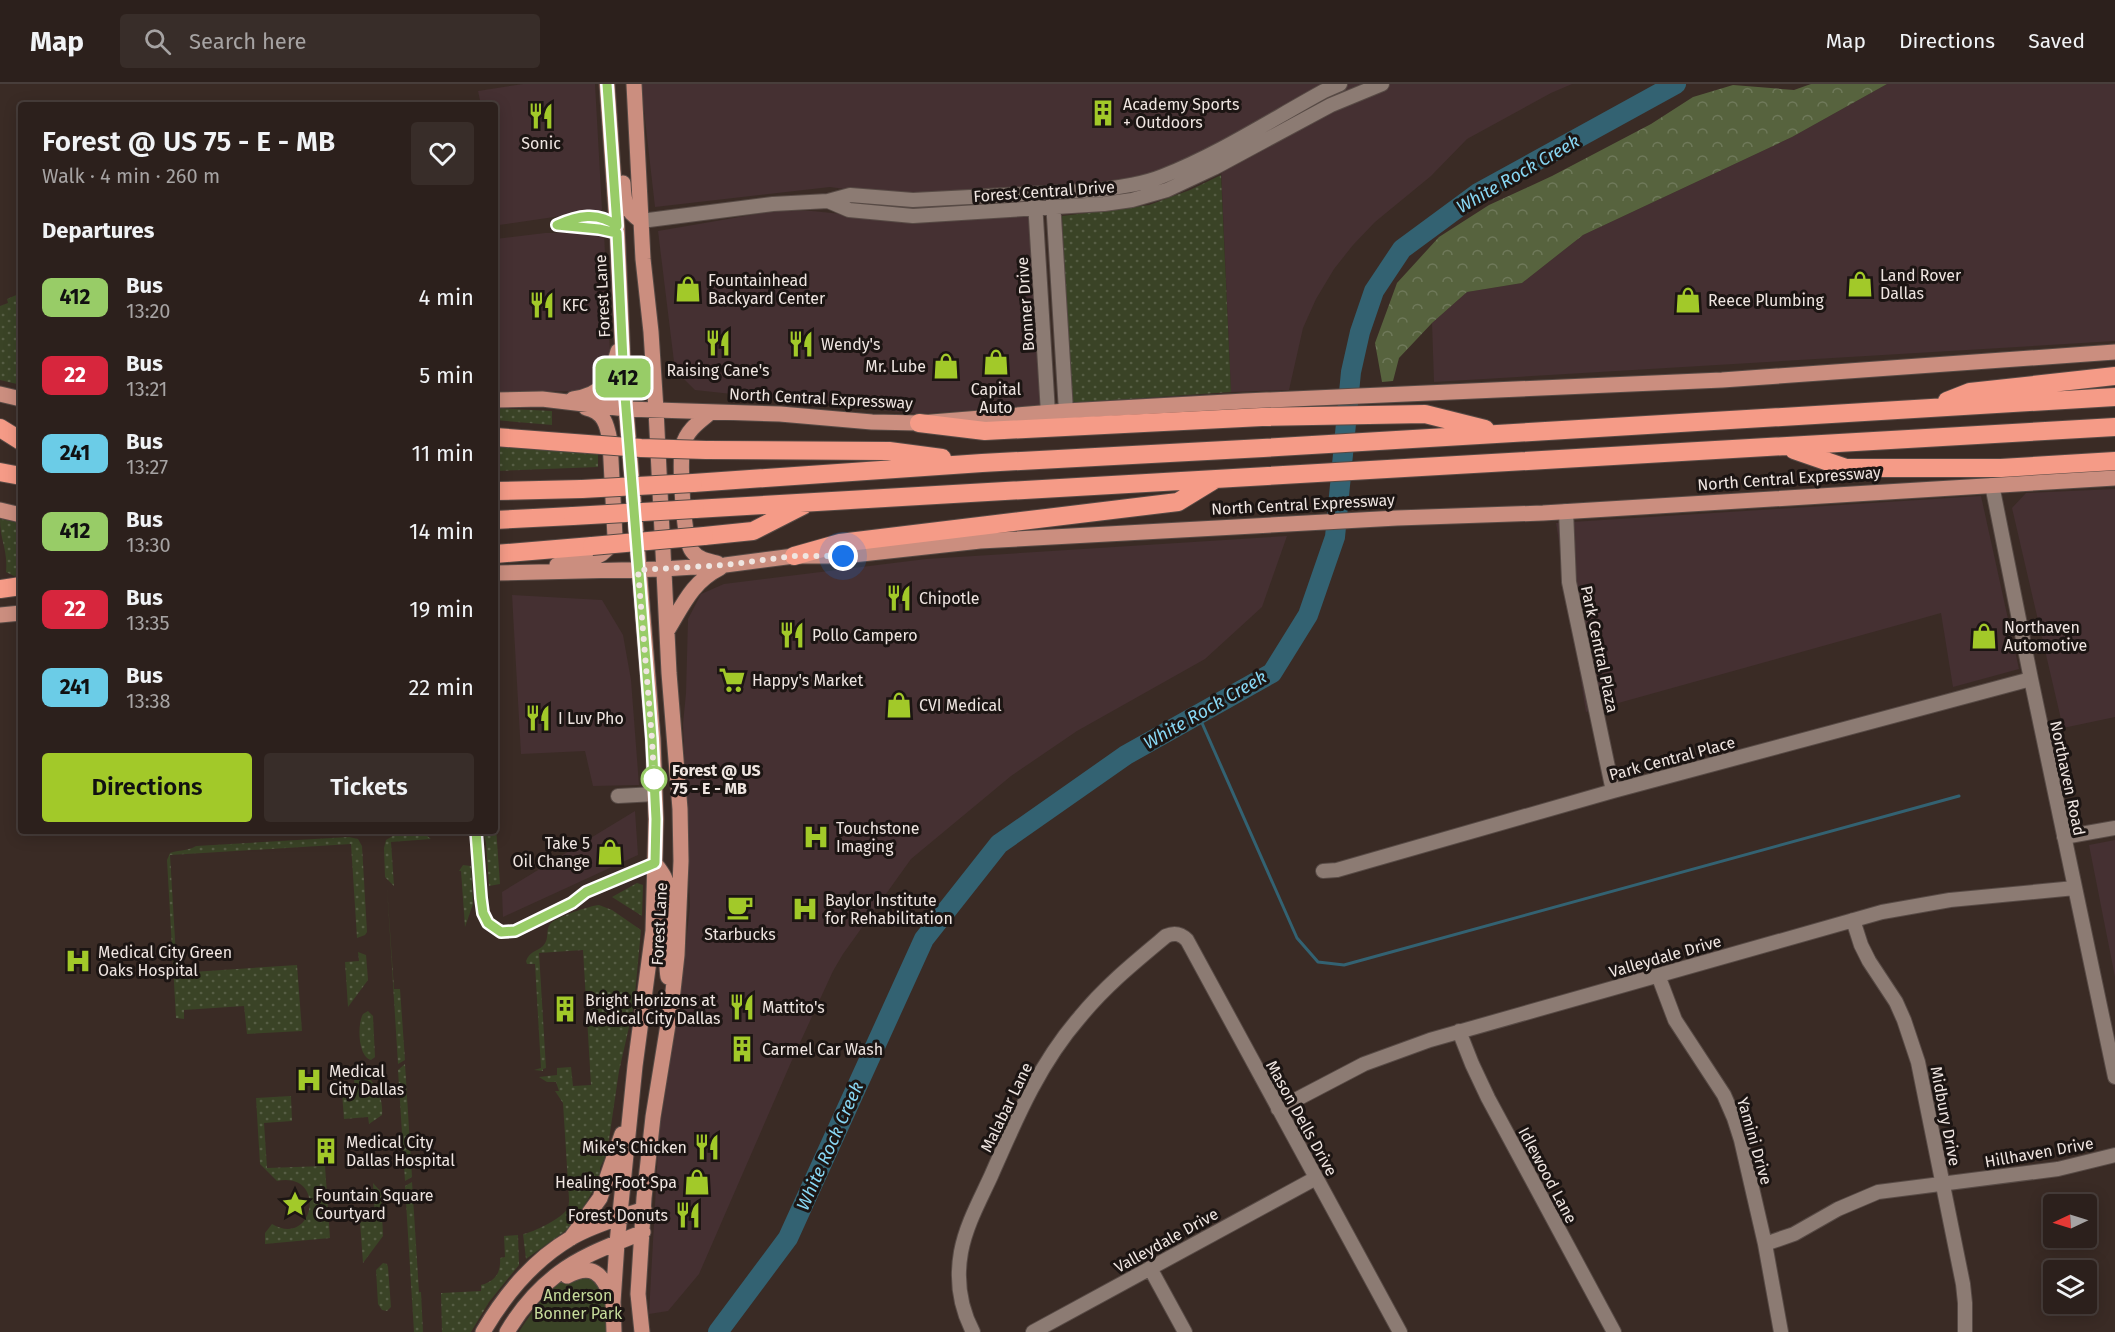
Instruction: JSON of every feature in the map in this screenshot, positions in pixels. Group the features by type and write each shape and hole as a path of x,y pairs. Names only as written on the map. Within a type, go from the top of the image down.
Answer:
{"highway":[{"path":"1932,408 1970,392 2115,376"},
{"path":"498,491 693,483 982,463 2115,397"},
{"path":"919,423 985,430 1262,417 1425,414 1501,434"},
{"name":"North Central Expressway","path":"498,520 2115,427"},
{"path":"0,428 18,439"},
{"path":"498,437 641,448 889,451 982,463"},
{"path":"0,443 18,447"},
{"path":"1784,446 1846,468 2001,468 2115,461"},
{"path":"0,472 18,475"},
{"path":"794,556 852,541 1178,502 1215,479"},
{"path":"498,554 753,531 811,501"},
{"path":"0,588 18,586"},
{"path":"0,599 18,598"}],"main road":[{"name":"Forest Lane","path":"634,84 643,259 656,410 663,569 680,809 681,861 677,955 653,1117 644,1209 638,1294 642,1332"},
{"name":"Forest Lane","path":"608,90 626,409 652,739 656,819 652,931 617,1243 613,1302 614,1332"},
{"path":"608,90 620,132 624,196 629,212 641,221"},
{"path":"617,226 627,233 634,243 638,308 652,357"},
{"path":"553,402 593,394 602,388 613,368 620,345 621,324"},
{"name":"North Central Expressway","path":"498,400 542,399 626,409 780,414 872,422 919,423 1066,411 1722,380 2115,351"},
{"path":"0,394 18,398"},
{"path":"518,573 601,556 609,549 615,537 610,441 607,425 598,413 592,410 553,402"},
{"path":"710,413 692,428 683,445 681,457 686,535 690,550 696,555 703,560 725,565"},
{"name":"North Central Expressway","path":"498,573 663,569 725,565 794,556 843,556 980,541 1397,518 1566,512 2115,478"},
{"path":"0,510 18,514"},
{"path":"668,631 691,590 700,580 725,565"},
{"path":"0,615 18,613"},
{"path":"652,739 665,792 680,809 668,812 656,819"},
{"path":"655,863 666,879 669,892 666,963 672,1000"},
{"path":"571,1238 600,1198 632,1106"},
{"path":"483,1332 517,1283 538,1262 571,1238 644,1209"},
{"path":"507,1332 514,1320 536,1295 559,1273 595,1252 643,1232"},
{"path":"536,1295 576,1271 590,1270 604,1280 613,1302"}],"street":[{"name":"Forest Central Drive","path":"828,201 849,210 913,216 1054,208 1132,200 1167,190 1324,91 1340,84"},
{"name":"Forest Central Drive","path":"641,221 773,204 828,201 850,195 913,200 1053,193 1129,186 1211,162 1331,105 1382,84"},
{"name":"Bonner Drive","path":"1053,193 1066,411"},
{"name":"Bonner Drive","path":"1035,194 1048,412"},
{"name":"Northaven Road","path":"1992,485 2115,1077"},
{"name":"Park Central Plaza","path":"1566,512 1569,582 1612,791"},
{"name":"Park Central Place","path":"1323,871 1337,870 1612,791 2031,679"},
{"path":"618,796 655,794"},
{"path":"2064,837 2115,828"},
{"name":"Valleydale Drive","path":"1278,1109 1364,1064 1459,1031 1853,920 1882,912 1950,900 2075,888"},
{"name":"Midbury Drive","path":"1853,920 1869,961 1896,1002 1912,1040 1918,1062 1963,1284 1965,1332"},
{"name":"Mason Dells Drive","path":"1166,936 1179,934 1187,940 1400,1332"},
{"name":"Malabar Lane","path":"973,1332 961,1302 958,1281 960,1253 967,1229 1024,1101 1041,1070 1079,1017 1118,976 1166,936"},
{"name":"Yamini Drive","path":"1658,975 1675,1020 1724,1095 1734,1118 1765,1244 1781,1332"},
{"name":"Idlewood Lane","path":"1459,1031 1488,1098 1614,1332"},
{"name":"Hillhaven Drive","path":"1765,1244 1794,1234 1838,1209 1878,1192 2058,1169 2115,1155"},
{"name":"Valleydale Drive","path":"1033,1332 1316,1178"},
{"path":"1150,1268 1185,1332"}],"shaded area":[{"path":"523,84 595,84 602,210 499,225 498,102 480,102 478,91"},
{"path":"641,84 1572,84 1467,139 1431,176 1375,222 1353,245 1334,269 1316,299 1303,328 1289,390 1231,392 1220,145 1156,173 1083,185 888,195 830,187 655,207"},
{"path":"1887,84 2115,84 2115,341 1434,382 1432,323 1467,292 1522,283 1583,235 1792,137"},
{"path":"780,210 902,220 1029,215 1040,405 919,414 695,390 675,370 658,231"},
{"path":"545,233 604,233 610,352 600,378 588,391 498,392 498,239"},
{"path":"2115,489 2115,717 2063,728 2012,508 2026,493"},
{"path":"1981,496 2019,669 1953,687 1941,613 1586,712 1556,523"},
{"path":"1287,536 1262,607 1205,659 1077,731 1011,776 911,859 833,971 699,1274 668,1311 649,1314 659,1132 680,999 690,906 683,724 688,619 701,594 724,584 926,559"},
{"path":"512,595 602,600 623,635 631,680 639,785 593,786 585,751 521,754"},
{"path":"635,811 638,855 503,917 502,892"},
{"path":"2115,840 2115,977 2089,845"}],"green space":[{"path":"1811,84 1887,84 1792,137 1583,235 1522,283 1467,292 1432,323 1399,358 1393,381 1382,382 1375,343 1397,283 1439,237 1489,205 1552,176 1651,124 1693,97 1733,85 1794,90"},
{"path":"1221,175 1231,392 1071,403 1062,216 1149,205 1190,190"},
{"path":"18,294 18,384 0,380 0,306 8,303 7,299"},
{"path":"498,408 552,411 552,425 498,420"},
{"path":"498,443 598,451 598,467 498,471"},
{"path":"0,519 18,522 18,575 6,572 6,557"},
{"path":"396,834 425,834 431,839 391,842 394,886 385,877 386,840"},
{"path":"484,834 496,834 500,884 489,886"},
{"path":"349,837 358,839 362,846 367,932 357,938 351,844 170,855 177,973 297,965 302,1031 247,1034 244,1006 184,1010 184,1019 176,1018 167,860 170,853 196,846"},
{"path":"463,865 471,866 473,904 465,927 461,871 459,871"},
{"path":"637,883 643,885 642,916 612,897"},
{"path":"387,887 394,989 400,989 405,1060 398,1064"},
{"path":"599,905 612,910 641,930 634,1005 619,1071 607,1153 600,1168 600,1179 575,1221 526,1259 523,1234 560,1217 569,1203 563,1103 555,1091 559,1091 556,1082 547,1082 539,1077 557,1075 557,1068 571,1067 573,1086 591,1085 583,950 539,953 546,1068 543,1071 534,1070 541,1068 535,964 527,964 526,961 531,953 545,943 553,921 573,912"},
{"path":"358,952 366,955 368,980 348,1007 345,962 359,961"},
{"path":"368,1011 373,1016 375,1057 371,1060 363,1053 359,1032 363,1014"},
{"path":"405,1064 412,1177 405,1181 398,1070"},
{"path":"353,1065 371,1080 381,1099 382,1115 369,1124 368,1117 344,1119 342,1093 355,1092"},
{"path":"291,1096 292,1121 264,1123 267,1168 325,1166 330,1238 265,1244 265,1233 272,1224 286,1229 298,1226 305,1219 309,1208 309,1197 304,1187 293,1181 277,1181 260,1164 256,1098"},
{"path":"412,1182 423,1332 414,1332 405,1186"},
{"path":"373,1183 381,1192 383,1236 363,1263 360,1222 375,1220"},
{"path":"518,1235 519,1265 489,1302 471,1332 442,1332 441,1293 481,1291 481,1285 497,1275 500,1258 505,1257 504,1236"},
{"path":"383,1263 388,1267 391,1307 387,1311 382,1310 378,1304 376,1270"},
{"name":"Anderson Bonner Park","path":"590,1274 606,1293 607,1332 519,1332 549,1292 564,1279 575,1275"}],"waterway":[{"name":"White Rock Creek","path":"718,1332 788,1238 924,939 999,844 1126,755 1272,673 1308,615 1335,537 1351,372 1360,332 1374,291 1402,249 1478,193 1676,84"},
{"path":"1198,714 1297,938 1318,962 1344,965 1959,796"}],"bus line":[{"name":"412","path":"477,834 483,913 488,923 501,932 515,931 572,903 586,892 655,863 656,819 652,739 624,383 617,233 557,225 568,220 596,216 607,218 617,226 607,84"}],"place":[{"name":"Academy Sports + Outdoors","path":"1103,113"},
{"name":"Sonic","path":"541,116"},
{"name":"Land Rover Dallas","path":"1860,284"},
{"name":"Fountainhead Backyard Center","path":"688,289"},
{"name":"Reece Plumbing","path":"1688,300"},
{"name":"KFC","path":"542,305"},
{"name":"Raising Cane's","path":"718,343"},
{"name":"Wendy's","path":"801,344"},
{"name":"Capital Auto","path":"996,362"},
{"name":"Mr. Lube","path":"946,366"},
{"name":"Chipotle","path":"899,598"},
{"name":"Pollo Campero","path":"792,635"},
{"name":"Northaven Automotive","path":"1984,636"},
{"name":"Happy's Market","path":"732,680"},
{"name":"CVI Medical","path":"899,705"},
{"name":"I Luv Pho","path":"538,718"},
{"name":"Forest @ US 75 - E - MB","path":"654,779"},
{"name":"Touchstone Imaging","path":"816,837"},
{"name":"Take 5 Oil Change","path":"610,852"},
{"name":"Starbucks","path":"740,907"},
{"name":"Baylor Institute for Rehabilitation","path":"805,909"},
{"name":"Medical City Green Oaks Hospital","path":"78,961"},
{"name":"Mattito's","path":"742,1007"},
{"name":"Bright Horizons at Medical City Dallas","path":"565,1009"},
{"name":"Carmel Car Wash","path":"742,1049"},
{"name":"Medical City Dallas","path":"309,1080"},
{"name":"Mike's Chicken","path":"707,1147"},
{"name":"Medical City Dallas Hospital","path":"326,1151"},
{"name":"Healing Foot Spa","path":"697,1182"},
{"name":"Fountain Square Courtyard","path":"295,1204"},
{"name":"Forest Donuts","path":"688,1215"}],"route":[{"path":"654,779 638,570 725,565 794,556 843,556"}]}
